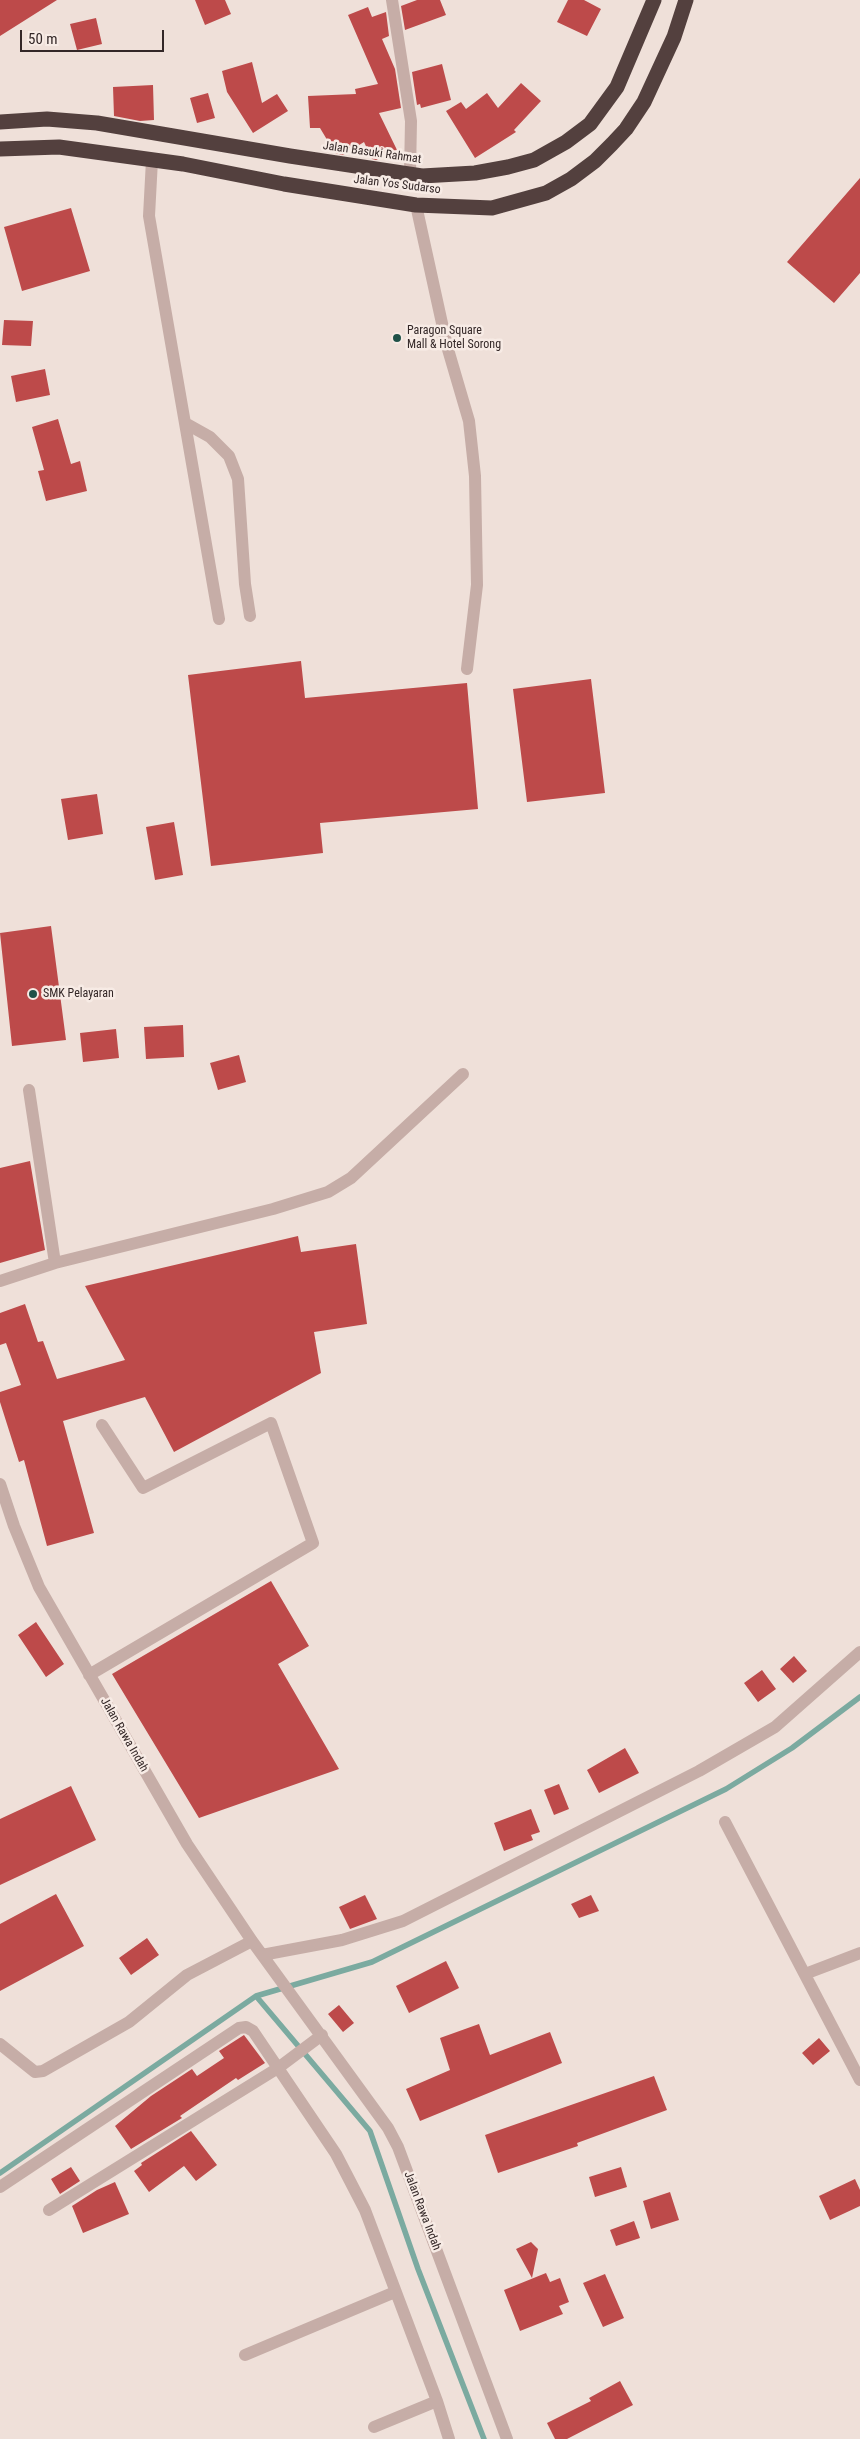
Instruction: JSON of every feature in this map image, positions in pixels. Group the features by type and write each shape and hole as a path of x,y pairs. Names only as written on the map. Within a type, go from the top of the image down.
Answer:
{"highway":[{"name":"Jalan Basuki Rahmat","path":"0,122 47,120 97,123 290,156 422,176 476,173 534,160 566,142 590,124 617,86 654,0"},
{"name":"Jalan Yos Sudarso","path":"0,149 59,147 183,164 284,184 416,205 492,208 546,193 571,179 595,161 626,129 644,102 674,37 686,0"}],"street":[{"path":"392,0 411,121 410,174"},
{"path":"152,160 149,216 219,619"},
{"path":"416,205 447,346 469,421 475,476 478,584 467,669"},
{"path":"185,423 210,437 229,456 238,479 245,584 250,616"},
{"path":"0,1281 55,1263 273,1209 328,1192 351,1178 463,1074"},
{"path":"29,1090 55,1263"},
{"path":"89,1675 313,1543 271,1423 143,1488 102,1425"},
{"name":"Jalan Rawa Indah","path":"0,1484 14,1526 39,1587 187,1844 252,1941 299,2004 318,2038 379,2115 398,2147 507,2439"},
{"path":"262,1955 342,1940 403,1921 664,1789 769,1731 860,1652"},
{"path":"725,1822 860,2080"},
{"path":"0,2044 35,2072 43,2071 129,2022 186,1975 252,1941"},
{"path":"805,1974 860,1954"},
{"path":"0,2187 240,2028 246,2027 253,2031 282,2064 336,2154 365,2210 394,2292 437,2401 448,2439"},
{"path":"49,2210 282,2064 318,2038"},
{"path":"245,2355 394,2292"},
{"path":"374,2427 437,2401"}],"building":[{"path":"0,0 57,0 0,36"},
{"path":"195,0 225,0 231,14 205,25"},
{"path":"417,0 440,0 446,15 405,30 401,6"},
{"path":"568,0 584,0 601,9 587,36 557,22"},
{"path":"368,7 372,17 386,12 389,36 382,39 395,69 401,108 379,113 397,150 376,160 372,159 364,142 343,155 335,153 320,128 310,128 308,96 356,94 355,89 378,84 348,15"},
{"path":"96,18 102,44 77,50 70,24"},
{"path":"252,62 262,103 277,94 288,111 253,133 227,92 222,71"},
{"path":"442,64 451,100 421,108 420,104 417,105 412,72"},
{"path":"521,83 541,101 514,130 516,132 475,158 446,111 461,102 466,109 487,93 498,108"},
{"path":"153,85 154,120 140,121 114,116 113,87"},
{"path":"208,93 215,118 197,123 190,98"},
{"path":"860,178 860,273 834,303 787,262"},
{"path":"71,208 90,271 22,291 4,227"},
{"path":"4,320 33,321 31,346 2,345"},
{"path":"45,369 50,395 16,402 11,376"},
{"path":"58,419 71,464 80,461 87,491 46,501 38,471 44,470 32,427"},
{"path":"301,661 305,698 467,683 478,809 320,823 323,853 211,866 188,675"},
{"path":"591,679 605,793 527,802 513,689"},
{"path":"97,794 103,834 68,840 61,799"},
{"path":"174,822 183,875 155,880 146,827"},
{"name":"SMK Pelayaran","path":"51,926 66,1040 12,1046 0,933"},
{"path":"183,1025 184,1057 146,1059 144,1027"},
{"path":"116,1029 119,1058 83,1062 80,1033"},
{"path":"239,1055 246,1082 218,1090 210,1063"},
{"path":"30,1161 45,1250 0,1263 0,1168"},
{"path":"298,1236 301,1252 356,1244 367,1324 314,1332 321,1373 174,1452 145,1397 63,1421 94,1533 47,1546 24,1460 19,1462 0,1402 0,1392 21,1385 6,1343 0,1345 0,1313 25,1304 38,1342 43,1341 57,1379 125,1360 85,1286"},
{"path":"271,1581 309,1646 278,1664 339,1769 199,1818 112,1674"},
{"path":"36,1622 64,1664 46,1677 18,1635"},
{"path":"794,1656 807,1671 793,1683 780,1669"},
{"path":"762,1670 776,1689 758,1702 744,1683"},
{"path":"625,1748 639,1773 599,1793 587,1770"},
{"path":"559,1784 569,1809 554,1815 544,1790"},
{"path":"71,1786 96,1840 0,1885 0,1819"},
{"path":"531,1809 540,1832 531,1835 533,1840 504,1851 494,1823"},
{"path":"56,1894 84,1946 0,1991 0,1924"},
{"path":"365,1895 377,1919 350,1929 339,1907"},
{"path":"591,1895 599,1911 579,1918 571,1904"},
{"path":"147,1938 159,1955 131,1975 119,1958"},
{"path":"446,1961 459,1988 409,2013 396,1986"},
{"path":"339,2005 354,2023 343,2032 328,2014"},
{"path":"479,2024 490,2055 550,2032 562,2063 420,2121 406,2089 450,2070 440,2038"},
{"path":"244,2035 265,2063 238,2080 236,2078 180,2116 182,2118 131,2149 115,2126 151,2096 192,2069 197,2076 224,2058 219,2051"},
{"path":"819,2038 830,2051 813,2065 802,2053"},
{"path":"654,2076 667,2110 577,2143 578,2146 498,2173 485,2135"},
{"path":"191,2131 217,2165 196,2181 184,2166 149,2192 134,2171 142,2165 141,2163"},
{"path":"71,2167 80,2181 60,2194 51,2179"},
{"path":"621,2167 627,2187 595,2197 589,2177"},
{"path":"855,2179 860,2190 860,2206 830,2220 819,2196"},
{"path":"115,2182 129,2214 83,2233 72,2206 97,2190"},
{"path":"670,2192 679,2220 651,2229 643,2201"},
{"path":"634,2221 640,2238 616,2246 610,2230"},
{"path":"531,2242 538,2249 532,2278 516,2249"},
{"path":"546,2273 550,2282 560,2278 569,2302 559,2306 563,2314 520,2331 504,2290"},
{"path":"605,2274 624,2318 603,2327 583,2283"},
{"path":"620,2381 633,2405 567,2439 555,2439 547,2423 591,2401 589,2398"}],"waterway":[{"path":"0,2173 256,1996 372,1962 726,1789 792,1748 860,1697"},
{"path":"256,1996 370,2131 418,2269 484,2439"}],"place":[{"name":"Paragon Square Mall & Hotel Sorong","path":"397,338"},
{"name":"SMK Pelayaran","path":"33,994"}]}
